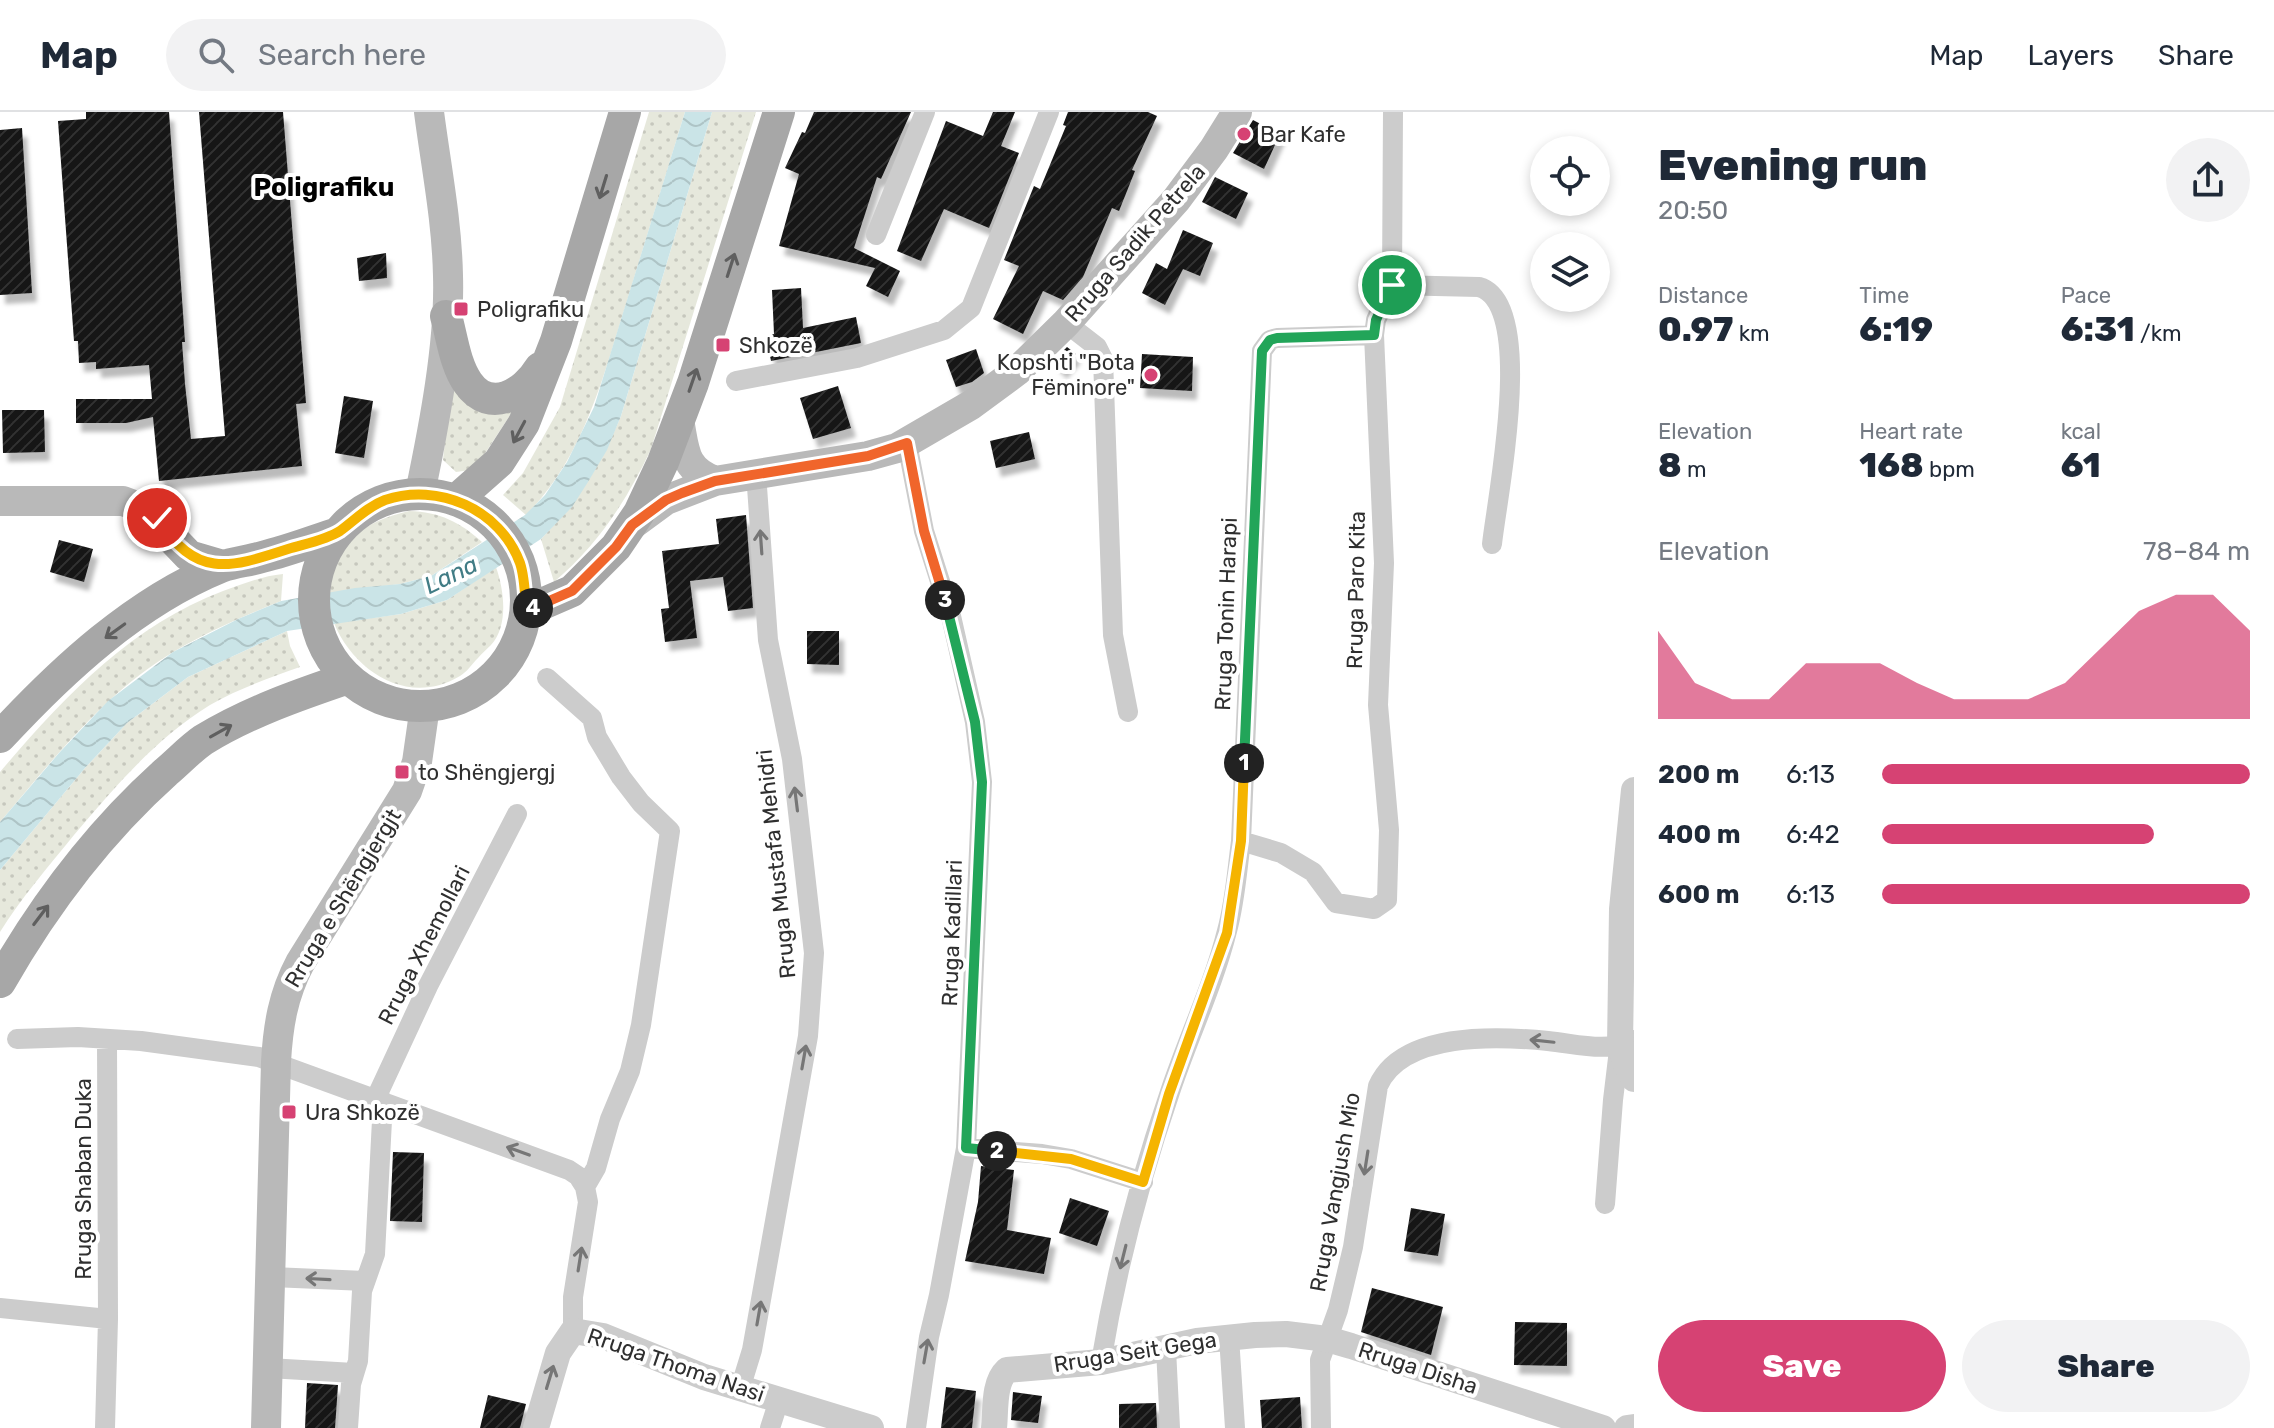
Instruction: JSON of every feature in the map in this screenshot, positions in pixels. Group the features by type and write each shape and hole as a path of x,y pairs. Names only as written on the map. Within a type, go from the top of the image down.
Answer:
{"main road":[{"path":"420,493 433,430 448,272 429,112"},
{"path":"469,507 524,423 556,341 625,112"},
{"path":"526,611 572,591 616,547 654,485 679,420 779,112"},
{"name":"Rruga Sadik Petrela","path":"632,525 666,500 715,481 868,456 907,443 1004,381 1066,323 1176,200 1237,112"},
{"path":"446,316 468,383 476,391 494,398 518,394 524,389 556,341"},
{"path":"679,420 688,461 696,473 715,481"},
{"path":"420,493 469,507 504,535 524,577 526,611 520,636 509,659 492,678 472,693 448,703 425,706 395,702 371,694 348,678 325,647 315,609 319,570 338,533 366,509 383,501 420,493"},
{"path":"0,501 123,501 147,510 189,556 223,566"},
{"path":"159,600 166,569 166,532"},
{"path":"0,737 49,683 159,600 223,566 264,557 338,533"},
{"path":"0,982 30,930 91,850 146,790 200,742 256,711 348,678"},
{"name":"Rruga e Shëngjergjt","path":"266,1428 278,1026 289,986 300,963 407,791 417,762 425,706"}],"street":[{"path":"876,235 925,112"},
{"path":"736,381 857,358 944,330 958,321 971,308 1049,112"},
{"name":"Rruga Paro Kita","path":"1241,841 1281,853 1313,872 1336,903 1374,909 1387,900 1389,830 1378,705 1384,563 1374,335 1376,320 1392,285 1393,112"},
{"path":"1392,285 1487,289 1504,314 1511,381 1492,544"},
{"path":"1066,323 1097,347 1103,359 1113,635 1128,712"},
{"name":"Rruga Tonin Harapi","path":"1101,1362 1117,1279 1143,1182 1169,1094 1227,933 1241,841 1262,351 1270,340 1277,338 1374,335"},
{"name":"Rruga Kadillari","path":"907,443 924,531 951,616 981,754 982,798 966,1148 929,1337 916,1428"},
{"name":"Rruga Mustafa Mehidri","path":"740,1389 752,1350 808,1036 814,979 814,953 792,759 768,640 756,473"},
{"path":"547,678 592,718 597,737 621,777 650,813 670,831 633,1061 610,1119 596,1168 585,1187"},
{"path":"1634,790 1622,909 1627,1043 1634,1079"},
{"name":"Rruga Xhemollari","path":"379,1100 428,986 517,814"},
{"name":"Rruga Vangjush Mio","path":"1321,1428 1319,1375 1327,1339 1346,1283 1378,1086 1391,1066 1404,1056 1431,1046 1487,1038 1549,1041 1594,1048 1627,1043"},
{"path":"17,1039 107,1039 259,1057 569,1170 578,1176 585,1187 588,1202 573,1297 573,1331 558,1353 536,1428"},
{"name":"Rruga Shaban Duka","path":"105,1428 108,1319 107,1039"},
{"path":"1605,1204 1613,1100 1627,1043"},
{"path":"348,1428 358,1361 362,1291 375,1254 379,1100"},
{"path":"966,1148 1057,1157 1143,1182"},
{"path":"272,1277 365,1281"},
{"path":"0,1308 108,1319"},
{"name":"Rruga Thoma Nasi","path":"573,1331 603,1336 740,1389 779,1400"},
{"name":"Rruga Disha","path":"1229,1337 1286,1334 1327,1339 1603,1428"},
{"path":"1229,1337 1235,1428"},
{"name":"Rruga Seit Gega","path":"994,1428 997,1387 1007,1370 1101,1362 1229,1337"},
{"path":"1166,1349 1170,1428"},
{"path":"268,1368 354,1373"},
{"path":"770,1428 779,1400 871,1428"},
{"path":"1627,1428 1634,1427"}],"shaded area":[{"path":"649,112 685,112 589,415 563,468 526,515 503,495 523,473 560,407"},
{"path":"712,112 756,112 651,449 610,521 584,553 554,582 541,539 587,482 621,416"},
{"path":"452,372 518,403 471,470 456,472 443,460"},
{"path":"409,511 449,519 482,542 431,576 400,584 330,593 337,560 353,537 378,521"},
{"path":"496,567 503,607 497,637 465,672 441,685 422,688 385,680 355,656 334,623 401,614 447,600"},
{"path":"283,574 281,601 175,651 125,686 81,729 0,822 0,772 48,717 100,667 128,644 189,606 245,583"},
{"path":"287,631 300,667 210,705 154,748 74,835 0,932 0,870 127,723 188,677"}],"water":[{"name":"Lana","path":"685,112 712,112 621,416 607,450 572,507 541,539 447,600 401,614 287,631 188,677 127,723 0,870 0,822 108,701 173,652 281,601 355,588 400,584 431,576 525,515 545,495 567,462 594,407"}],"building":[{"path":"86,112 169,112 185,342 182,342 191,439 225,436 199,112 283,112 306,403 296,404 302,466 159,481 153,417 126,423 76,423 76,399 152,399 149,365 96,369 96,362 79,363 78,341 74,341 58,121 86,119"},
{"path":"814,112 911,112 881,179 877,177 854,248 900,271 888,297 866,286 875,268 779,246 799,174 785,168"},
{"path":"993,112 1015,112 1001,146 1019,153 989,228 944,209 921,261 897,251 946,121 983,136"},
{"path":"1068,112 1148,112 1157,116 1132,170 1135,171 1119,211 1112,208 1083,277 1063,300 1043,291 1023,334 993,319 1019,266 1004,260 1034,186 1040,189 1066,126 1063,125"},
{"path":"1253,120 1280,134 1264,169 1233,153"},
{"path":"22,128 32,293 0,295 0,130"},
{"path":"1215,177 1248,193 1236,219 1202,202"},
{"path":"1183,230 1213,243 1200,276 1183,269 1165,305 1142,293 1156,263 1167,269"},
{"path":"386,253 387,278 359,281 357,258"},
{"path":"801,288 803,328 856,317 861,343 771,361 766,335 774,334 772,290"},
{"path":"1067,347 1076,354 1062,370 1053,361"},
{"path":"976,349 984,373 972,382 956,387 946,360"},
{"path":"1142,354 1193,357 1192,391 1140,388"},
{"path":"838,386 851,428 813,439 800,398"},
{"path":"344,396 373,401 364,458 335,453"},
{"path":"2,410 44,410 45,452 3,453"},
{"path":"1029,432 1035,459 996,468 990,441"},
{"path":"746,515 753,608 728,611 723,577 690,581 697,638 665,642 661,609 669,608 662,551 719,544 716,519"},
{"path":"59,540 93,549 84,582 50,572"},
{"path":"807,631 839,631 839,665 807,664"},
{"path":"393,1152 424,1153 422,1222 390,1221"},
{"path":"981,1166 1014,1170 1007,1230 1051,1238 1044,1274 965,1261 978,1202"},
{"path":"1070,1198 1109,1211 1097,1246 1059,1233"},
{"path":"1411,1208 1445,1214 1438,1256 1404,1251"},
{"path":"1372,1288 1443,1307 1431,1355 1361,1332"},
{"path":"1515,1322 1567,1323 1567,1366 1514,1365"},
{"path":"307,1383 338,1385 335,1428 305,1428"},
{"path":"946,1387 976,1391 972,1428 941,1428"},
{"path":"1013,1392 1042,1396 1038,1423 1011,1420"},
{"path":"488,1395 526,1404 520,1428 480,1428"},
{"path":"1300,1397 1302,1428 1262,1428 1260,1400"},
{"path":"1156,1403 1157,1428 1119,1428 1119,1404"}],"place":[{"name":"Bar Kafe","path":"1244,134"},
{"name":"Poligrafiku","path":"461,309"},
{"name":"Shkozë","path":"723,345"},
{"name":"Kopshti \"Bota Fëminore\"","path":"1151,375"},
{"name":"to Shëngjergj","path":"402,772"},
{"name":"Ura Shkozë","path":"289,1112"}],"district":[{"name":"Poligrafiku","path":"324,187"}],"route":[{"path":"157,518 189,556 223,566 264,557 338,533 366,509 383,501 420,493 456,500 494,523 513,548 524,577 526,611 572,591 616,547 632,525 666,500 715,481 868,456 907,443 924,531 951,616 981,754 966,1148 1071,1159 1143,1182 1169,1094 1227,933 1233,904 1241,841 1260,358 1265,345 1277,338 1374,335 1376,320 1392,285"}]}
